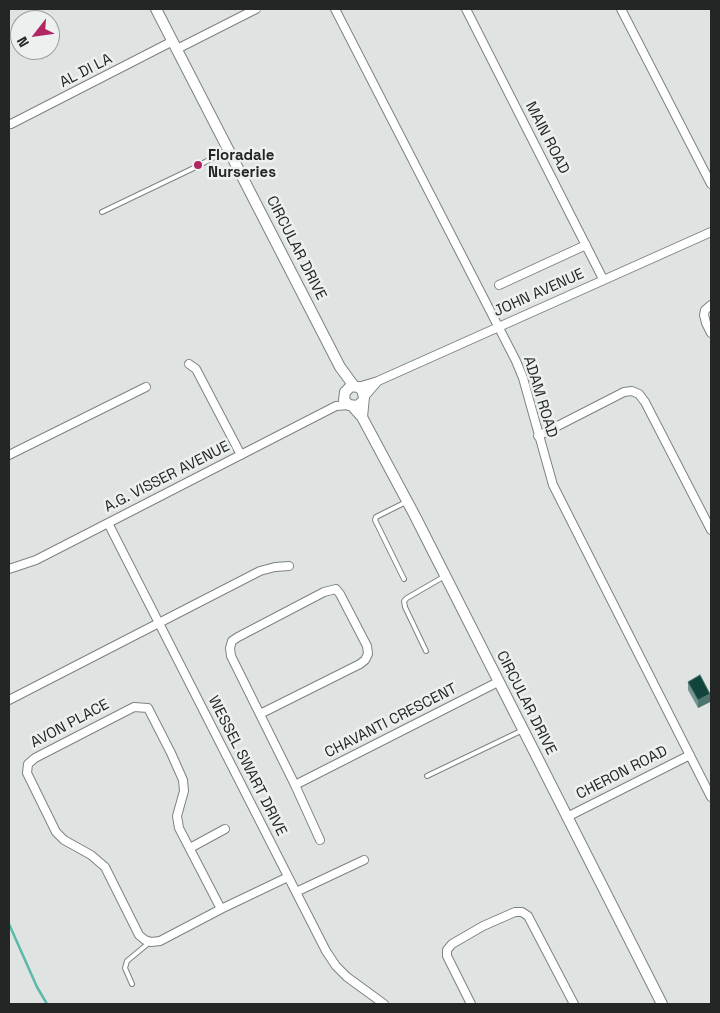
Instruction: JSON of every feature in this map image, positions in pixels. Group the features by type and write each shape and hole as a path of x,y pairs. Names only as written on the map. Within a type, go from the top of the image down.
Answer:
{"street":[{"name":"CIRCULAR DRIVE","path":"156,9 340,367 356,387"},
{"name":"AL DI LA","path":"11,124 175,45 256,9"},
{"name":"ADAM ROAD","path":"335,9 516,361 523,378 553,485 711,797"},
{"name":"MAIN ROAD","path":"466,9 603,279"},
{"path":"621,9 711,184"},
{"name":"JOHN AVENUE","path":"356,387 378,381 711,232"},
{"path":"499,285 586,245"},
{"path":"711,305 705,310 704,315 711,333"},
{"path":"189,364 196,369 241,455"},
{"name":"CIRCULAR DRIVE","path":"340,367 344,394"},
{"name":"JOHN AVENUE","path":"364,399 378,381"},
{"path":"9,455 146,387"},
{"path":"362,417 364,399 362,390 356,387 349,388 344,394 344,400 351,406 360,404 364,399"},
{"path":"538,436 624,392 632,391 639,394 645,402 711,530"},
{"name":"A.G. VISSER AVENUE","path":"336,406 344,394"},
{"name":"A.G. VISSER AVENUE","path":"9,569 36,560 336,406 351,406"},
{"name":"CIRCULAR DRIVE","path":"351,406 362,417 407,501 662,1004"},
{"name":"WESSEL SWART DRIVE","path":"108,522 326,951 336,966 384,1004"},
{"path":"9,700 260,571 289,566"},
{"path":"260,714 365,660 368,654 367,646 336,589 324,592 232,641 230,648 231,656 320,840"},
{"name":"CHAVANTI CRESCENT","path":"295,785 498,682"},
{"name":"AVON PLACE","path":"150,942 144,940 140,935 105,867 91,855 64,840 56,832 26,773 28,764 35,758 134,706 146,707 150,711 182,776 184,791 178,810 178,828 221,909"},
{"name":"CHERON ROAD","path":"567,817 690,755"},
{"path":"190,848 224,829"},
{"path":"296,892 364,860"},
{"path":"150,942 160,941 288,877"},
{"path":"471,1004 447,956 447,950 452,944 483,926 515,912 522,912 528,916 574,1004"}],"lane":[{"path":"102,212 229,149"},
{"path":"404,579 375,520 407,501"},
{"path":"426,651 404,601 445,576"},
{"path":"428,776 523,730"},
{"path":"132,984 125,971 127,961 150,942"}],"building":[{"path":"700,675 710,694 698,700 688,682"}],"waterway":[{"path":"9,924 37,987 47,1004"}],"place":[{"name":"Floradale Nurseries","path":"198,165"}]}
